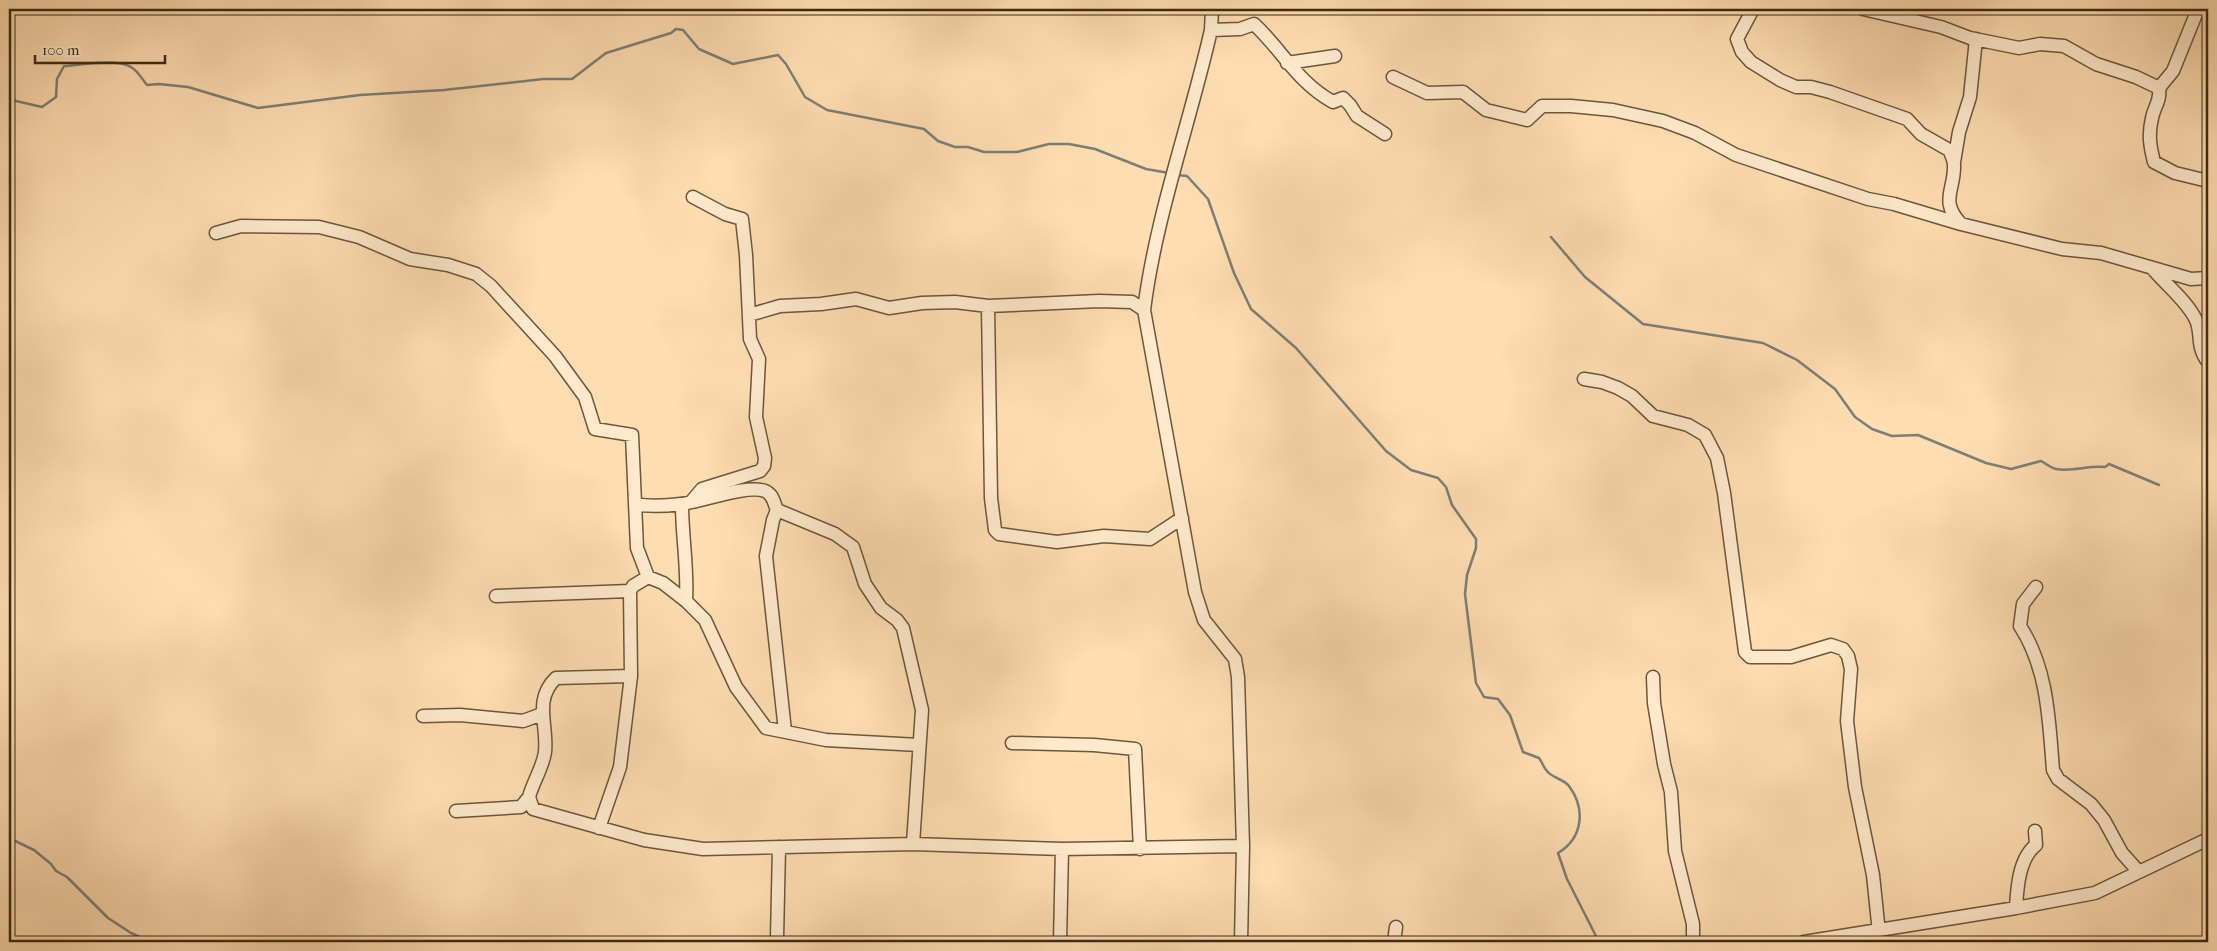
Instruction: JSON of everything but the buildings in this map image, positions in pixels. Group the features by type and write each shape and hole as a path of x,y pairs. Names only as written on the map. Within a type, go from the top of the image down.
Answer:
{"street":[{"path":"1212,9 1211,30 1173,174 1144,310 1195,592 1204,620 1235,659 1238,686 1243,846 1241,942"},
{"path":"1753,9 1737,39 1742,52 1751,62 1796,87 1812,87 1830,92 1907,119 1921,134 1949,150 1954,162"},
{"path":"1863,9 1941,28 1976,39 2019,48 2040,44 2064,46 2096,64 2136,77 2159,88"},
{"path":"2198,9 2173,71 2159,88 2160,98 2152,117 2148,140 2154,162 2175,173 2208,181"},
{"path":"1211,30 1240,29 1254,24 1268,38 1287,63 1319,95 1333,102 1343,98 1357,116 1385,134"},
{"path":"1961,224 1953,216 1949,207 1959,132 1970,97 1976,39"},
{"path":"1287,63 1335,56"},
{"path":"1393,76 1427,93 1463,92 1486,110 1527,120 1542,106 1571,106 1614,110 1664,121 1695,133 1736,155 1868,199 1894,204 1961,224 2062,249 2101,253 2191,279 2208,278"},
{"path":"686,601 687,574 682,532 686,503 702,489 760,471 764,466 756,417 759,359 750,339 742,220 693,197"},
{"path":"216,233 241,226 319,227 359,238 410,259 448,265 476,274 491,286 556,356 585,397 594,429 632,435 637,548 648,577 663,583 686,601 705,620 736,687 766,728 826,740 919,745"},
{"path":"2152,268 2165,285 2188,306 2197,320 2201,352 2208,362"},
{"path":"749,315 780,306 821,304 856,299 888,308 922,303 955,302 988,306 1098,301 1132,302 1144,310"},
{"path":"988,306 991,498 995,530 999,534 1057,542 1104,536 1150,539 1182,518"},
{"path":"1584,379 1602,382 1618,388 1632,396 1653,416 1688,425 1705,435 1717,458 1724,493 1745,652 1750,658 1792,657 1831,645 1843,649 1848,656 1851,669 1847,721 1855,787 1873,875 1880,942"},
{"path":"635,504 648,506 686,503 741,491 765,491 772,497 777,510 773,520 766,556 785,731"},
{"path":"777,510 835,534 853,548 865,584 881,608 897,620 903,628 922,710 914,844"},
{"path":"599,828 620,767 631,676 630,591 633,586 648,577"},
{"path":"2036,587 2023,604 2020,626 2033,649 2046,696 2053,770 2058,779 2091,804 2104,820 2122,853 2140,872"},
{"path":"496,596 630,591"},
{"path":"528,804 544,755 546,736 542,714 547,687 556,678 631,676"},
{"path":"1653,677 1654,703 1664,764 1671,792 1675,851 1692,915 1693,942"},
{"path":"424,716 460,715 523,722 542,714"},
{"path":"1012,743 1094,745 1135,749 1140,849"},
{"path":"456,811 528,804 599,828 644,840 703,849 914,844 1062,849 1243,846"},
{"path":"2016,908 2021,874 2028,851 2036,845 2036,831"},
{"path":"1804,942 2016,908 2095,893 2206,842"},
{"path":"778,847 777,938 780,942"},
{"path":"1060,942 1062,849"},
{"path":"1394,942 1396,927"}],"waterway":[{"path":"9,95 16,101 42,107 56,97 57,79 64,66 108,62 125,64 131,67 147,85 159,84 188,87 258,108 360,95 444,90 543,79 572,79 606,53 671,33 676,29 683,30 699,49 733,64 778,55 786,64 805,97 827,110 924,129 938,141 955,147 968,147 984,152 1017,152 1049,144 1069,144 1095,149 1146,169 1169,173"},
{"path":"1177,175 1187,176 1208,199 1234,273 1251,309 1296,348 1386,451 1411,470 1438,478 1446,487 1452,505 1476,539 1476,548 1467,575 1465,594 1476,683 1484,697 1498,699 1510,715 1523,752 1539,758 1549,773 1567,784 1574,795 1580,813 1577,831 1573,839 1558,853 1567,879 1599,942"},
{"path":"1551,237 1585,277 1643,324 1763,343 1797,360 1835,389 1855,417 1872,429 1892,436 1918,435 1986,463 2011,469 2041,461 2062,470 2105,467 2109,464 2159,485"},
{"path":"9,835 11,839 34,850 51,864 56,871 67,877 108,918 131,933 151,942"}]}
